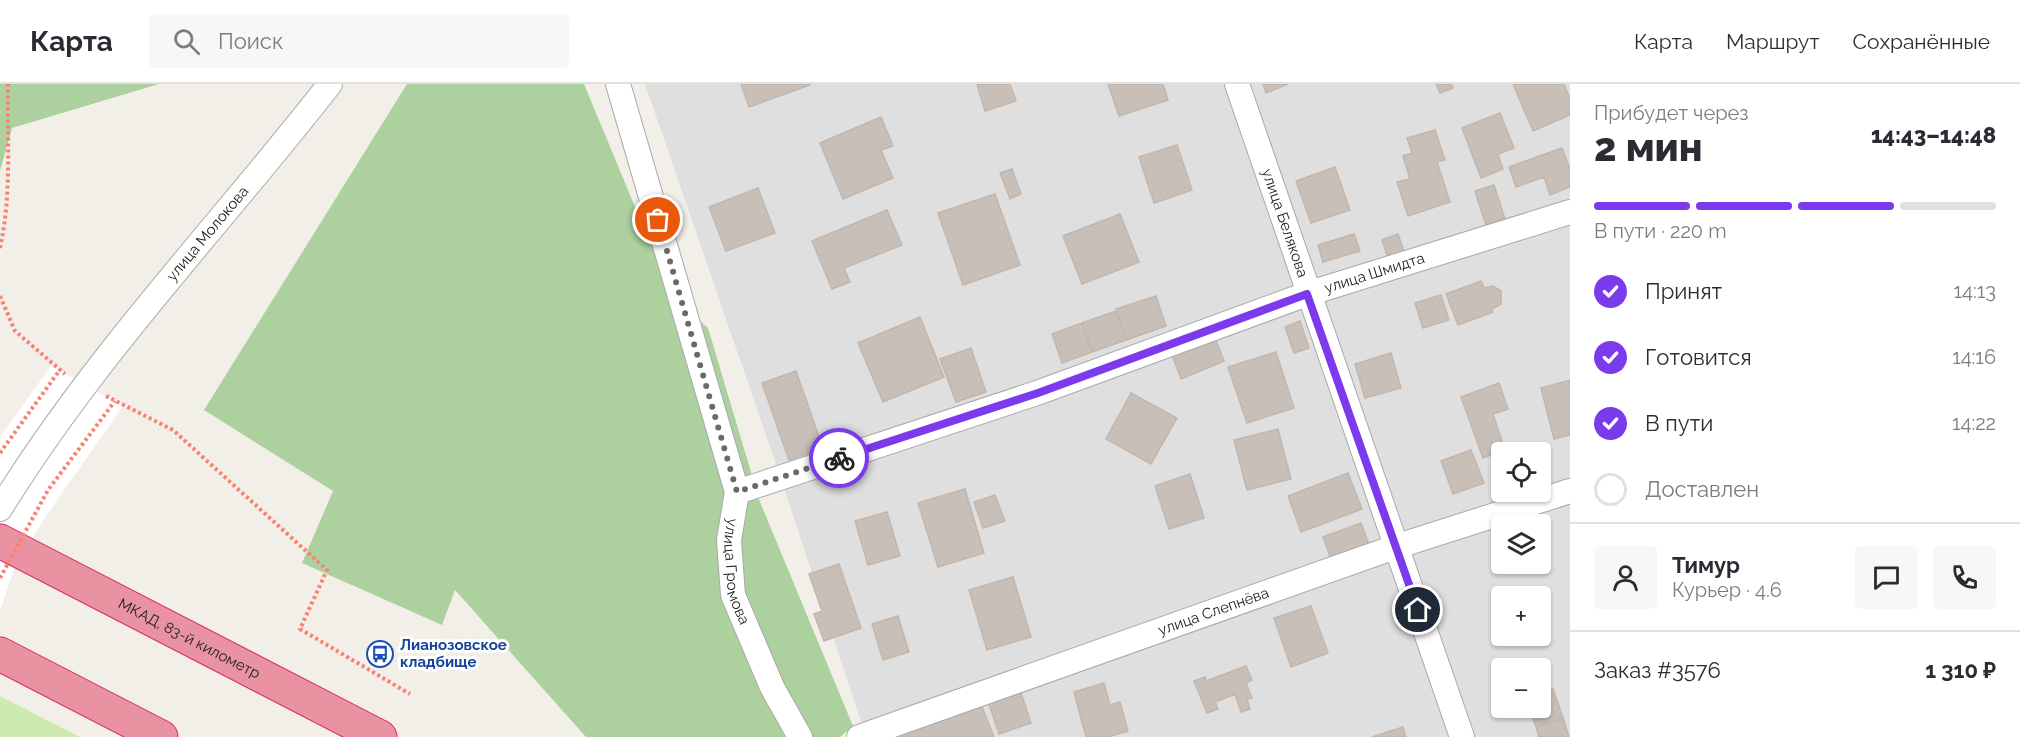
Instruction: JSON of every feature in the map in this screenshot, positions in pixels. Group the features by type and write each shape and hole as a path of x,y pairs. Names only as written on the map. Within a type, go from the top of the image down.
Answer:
{"highway":[{"name":"МКАД, 83-й километр","path":"0,541 380,737"},
{"path":"0,654 161,737"}],"street":[{"name":"улица Молокова","path":"0,509 56,424 86,385 330,84"},
{"name":"улица Громова","path":"618,84 737,492 729,540 733,595 772,687 800,737"},
{"name":"улица Белякова","path":"1237,84 1307,294 1462,737"},
{"name":"улица Шмидта","path":"737,492 1038,393 1307,294 1570,212"},
{"name":"улица Слепнёва","path":"859,737 1395,547 1570,491"}],"path":[{"path":"0,248 5,227 9,165 8,84"},
{"path":"0,296 15,331 59,371 0,453"},
{"path":"0,578 48,490 115,401 173,430 327,570 300,629 410,694"}],"shaded area":[{"path":"645,84 1570,84 1570,737 866,737 778,470"}],"green space":[{"path":"0,84 159,84 12,128 0,171"},
{"path":"407,84 584,84 672,296 708,328 760,502 853,726 840,737 586,737 455,590 442,625 302,563 333,491 204,410"},
{"path":"0,696 80,737 0,737"}],"pier":[{"path":"51,366 123,406 48,513 15,566 0,611 0,437"}],"building":[{"path":"741,84 810,84 810,85 749,107"},
{"path":"977,84 1010,84 1016,101 985,111"},
{"path":"1108,84 1163,84 1168,100 1119,116"},
{"path":"1263,84 1288,84 1266,93"},
{"path":"1436,84 1451,84 1453,88 1440,93"},
{"path":"1513,84 1564,84 1570,99 1570,115 1533,131"},
{"path":"1500,113 1514,148 1498,154 1503,169 1481,178 1462,128"},
{"path":"881,117 893,146 881,150 893,178 843,199 820,143"},
{"path":"1435,130 1445,160 1437,162 1450,202 1408,216 1397,182 1410,179 1403,156 1412,153 1407,138"},
{"path":"1177,145 1192,190 1154,203 1139,157"},
{"path":"1562,148 1570,169 1570,187 1550,195 1544,177 1516,187 1509,167"},
{"path":"1335,167 1350,210 1311,223 1296,181"},
{"path":"1012,169 1021,194 1010,199 1000,173"},
{"path":"1494,185 1505,219 1486,225 1475,191"},
{"path":"758,188 775,233 726,251 709,207"},
{"path":"995,194 1020,265 963,285 938,213"},
{"path":"887,210 902,245 844,268 850,282 832,289 812,241"},
{"path":"1120,214 1139,262 1082,284 1063,236"},
{"path":"1354,234 1360,251 1323,262 1318,245"},
{"path":"1398,234 1407,259 1390,264 1382,240"},
{"path":"1481,281 1484,288 1493,286 1501,291 1501,304 1492,309 1493,312 1458,325 1446,294"},
{"path":"1441,295 1449,320 1423,328 1415,303"},
{"path":"1156,296 1166,326 1126,340 1116,309"},
{"path":"1116,311 1126,340 1092,352 1082,323"},
{"path":"920,317 944,377 883,402 858,343"},
{"path":"1300,321 1309,348 1294,353 1285,327"},
{"path":"1082,323 1092,352 1062,363 1052,334"},
{"path":"1214,335 1224,361 1181,379 1171,352"},
{"path":"971,348 986,392 956,402 940,359"},
{"path":"1276,352 1294,408 1247,423 1228,367"},
{"path":"1391,353 1401,388 1365,398 1355,364"},
{"path":"796,371 823,448 789,460 762,383"},
{"path":"1570,380 1570,435 1554,439 1541,388"},
{"path":"1499,383 1508,409 1493,414 1502,442 1491,442 1491,455 1483,458 1461,397"},
{"path":"1131,393 1177,418 1151,464 1106,439"},
{"path":"1278,429 1291,479 1247,490 1234,440"},
{"path":"1471,450 1484,483 1453,494 1441,461"},
{"path":"1348,473 1362,509 1301,532 1288,496"},
{"path":"1190,474 1204,518 1169,529 1155,486"},
{"path":"965,489 984,553 938,567 918,503"},
{"path":"995,495 1005,521 983,528 974,502"},
{"path":"887,512 900,556 868,565 855,521"},
{"path":"1361,523 1369,545 1331,559 1323,537"},
{"path":"839,564 861,628 824,641 814,614 822,611 809,574"},
{"path":"1013,577 1031,637 987,650 969,590"},
{"path":"1311,606 1328,653 1291,667 1274,618"},
{"path":"898,616 909,652 883,660 872,624"},
{"path":"1246,666 1252,680 1246,683 1252,698 1247,699 1250,709 1241,712 1235,694 1215,702 1218,709 1207,713 1194,681 1205,677 1206,681"},
{"path":"1104,683 1110,705 1120,702 1128,731 1108,737 1086,737 1074,692"},
{"path":"1553,689 1563,718 1536,727 1533,718 1551,718 1551,690"},
{"path":"1020,690 1031,723 999,734 988,701"},
{"path":"980,702 994,737 891,737"},
{"path":"1563,718 1569,737 1539,737 1536,727"},
{"path":"1403,727 1406,737 1372,737"}],"way so far":[{"path":"658,220 737,492 839,458"}],"place":[{"name":"Лианозовское кладбище","path":"380,654"}],"route":[{"path":"839,458 1038,393 1307,294 1418,610"}]}
